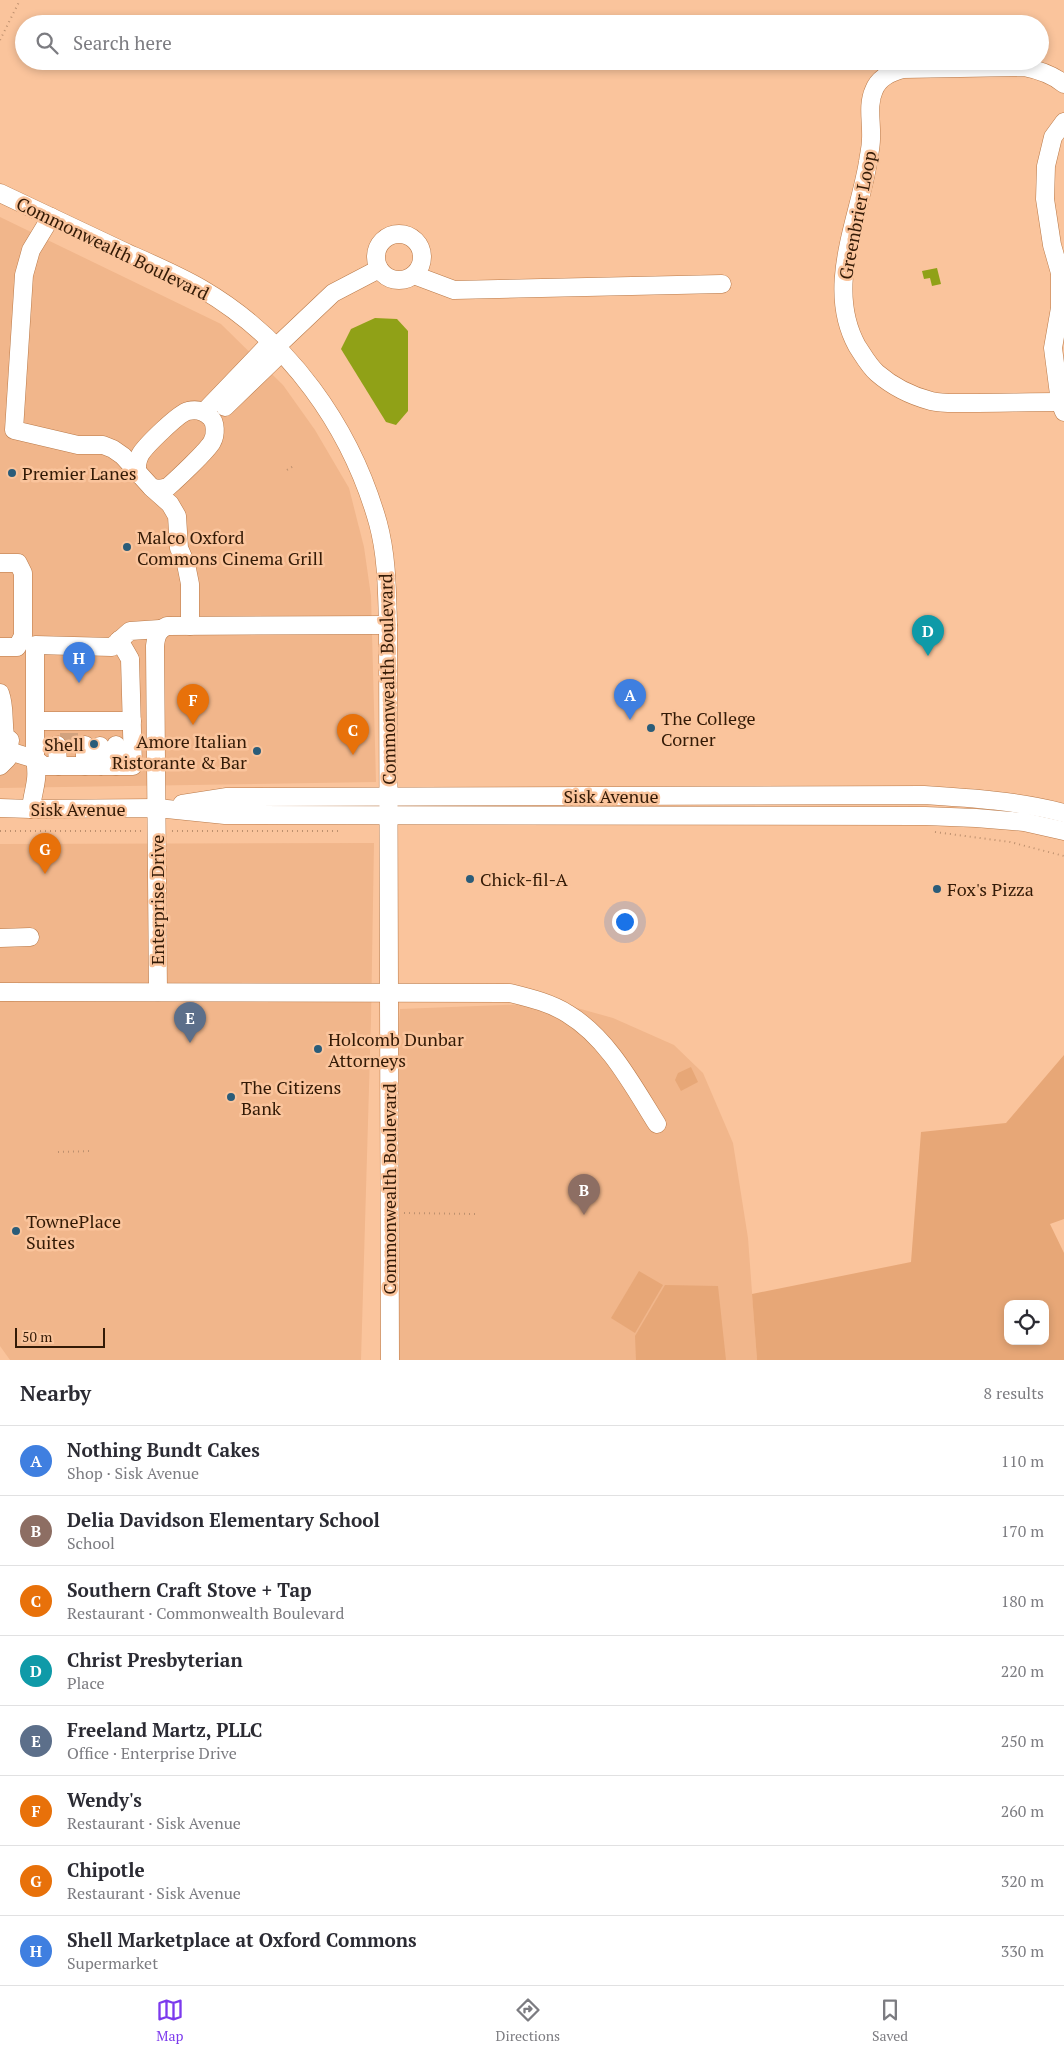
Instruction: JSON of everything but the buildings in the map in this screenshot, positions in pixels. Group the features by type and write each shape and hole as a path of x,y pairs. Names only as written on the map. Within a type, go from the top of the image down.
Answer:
{"street":[{"name":"Greenbrier Loop","path":"900,70 890,73 873,90 868,163 844,266 842,292 848,325 855,342 877,373 894,385 933,402 1062,407"},
{"name":"Greenbrier Loop","path":"1038,70 1058,79 1064,84"},
{"path":"1062,407 1053,348 1060,308 1060,273 1052,245 1045,198 1046,166 1053,137 1064,122"},
{"name":"Commonwealth Boulevard","path":"0,193 202,289 239,314 276,347 308,382 329,411 365,484 378,524 385,567 388,625 390,796 390,1360"},
{"path":"51,217 31,250 24,275 14,430 78,445 103,445 113,449 123,456 138,474 170,504 177,516 179,548 186,564 190,584 190,626"},
{"path":"414,275 422,261 422,253 415,240 402,234 388,236 378,246 376,261 379,269 391,279 399,280 414,275 454,290 722,284"},
{"path":"208,416 333,293 379,269"},
{"path":"138,474 136,465 141,453 178,416 188,411 208,416"},
{"path":"152,488 160,489 168,486 211,443 214,429 208,416"},
{"path":"0,563 18,563 23,573 23,636 17,647 0,647"},
{"path":"31,802 26,785 26,772 35,759 35,645 112,647 130,631 160,629 167,626 388,625"},
{"name":"Enterprise Drive","path":"158,992 156,638 160,629"},
{"path":"93,766 94,732 130,659 119,640"},
{"path":"0,683 4,684 10,692 9,751 7,758 0,766"},
{"path":"0,693 2,700 3,738 9,751 35,759 44,766 133,766 94,732 36,721"},
{"path":"93,766 94,732"},
{"path":"93,766 94,732"},
{"path":"924,791 926,824"},
{"name":"Sisk Avenue","path":"157,808 227,797 924,791 1031,804 1064,812"},
{"name":"Sisk Avenue","path":"0,808 31,802 157,808 225,815 926,824 1024,822 1064,831"},
{"path":"0,938 30,937"},
{"path":"0,992 389,992 510,994 536,999 569,1014 595,1036 616,1061 657,1124"}],"path":[{"path":"0,40 20,0"},
{"path":"287,470 295,465"},
{"path":"926,824 954,834 1010,842 1064,856"},
{"path":"0,831 347,831"},
{"path":"58,1152 92,1151"},
{"path":"402,1212 476,1214"}],"shaded area":[{"path":"0,217 221,324 283,385 315,430 349,488 364,547 371,596 376,782 0,788"},
{"path":"937,268 941,284 932,286 930,278 924,279 922,271"},
{"path":"375,318 397,319 408,331 408,411 396,425 386,422 341,349 351,329"},
{"path":"374,843 361,1360 10,1360 0,1346 0,844"},
{"path":"559,1003 613,1018 674,1045 703,1073 733,1143 748,1238 757,1360 390,1360 392,1129 400,1009"},
{"path":"1064,1055 1064,1219 1050,1224 1064,1253 1064,1360 757,1360 752,1294 911,1262 921,1132 1006,1123"},
{"path":"691,1067 698,1082 681,1091 675,1080 678,1073"},
{"path":"639,1271 663,1285 635,1333 611,1318"},
{"path":"665,1285 718,1286 726,1360 636,1360 635,1336"}],"tunnel":[{"path":"69,733 69,745"}],"place":[{"name":"Premier Lanes","path":"12,473"},
{"name":"Malco Oxford Commons Cinema Grill","path":"127,547"},
{"name":"Christ Presbyterian","path":"928,656"},
{"name":"Shell Marketplace at Oxford Commons","path":"79,683"},
{"name":"Nothing Bundt Cakes","path":"630,720"},
{"name":"Wendy's","path":"193,725"},
{"name":"The College Corner","path":"651,728"},
{"name":"Shell","path":"94,744"},
{"name":"Amore Italian Ristorante & Bar","path":"257,751"},
{"name":"Southern Craft Stove + Tap","path":"353,755"},
{"name":"Chipotle","path":"45,874"},
{"name":"Chick-fil-A","path":"470,879"},
{"name":"Fox's Pizza","path":"937,889"},
{"name":"Freeland Martz, PLLC","path":"190,1043"},
{"name":"Holcomb Dunbar Attorneys","path":"318,1049"},
{"name":"The Citizens Bank","path":"231,1097"},
{"name":"Delia Davidson Elementary School","path":"584,1215"},
{"name":"TownePlace Suites","path":"16,1231"}]}
